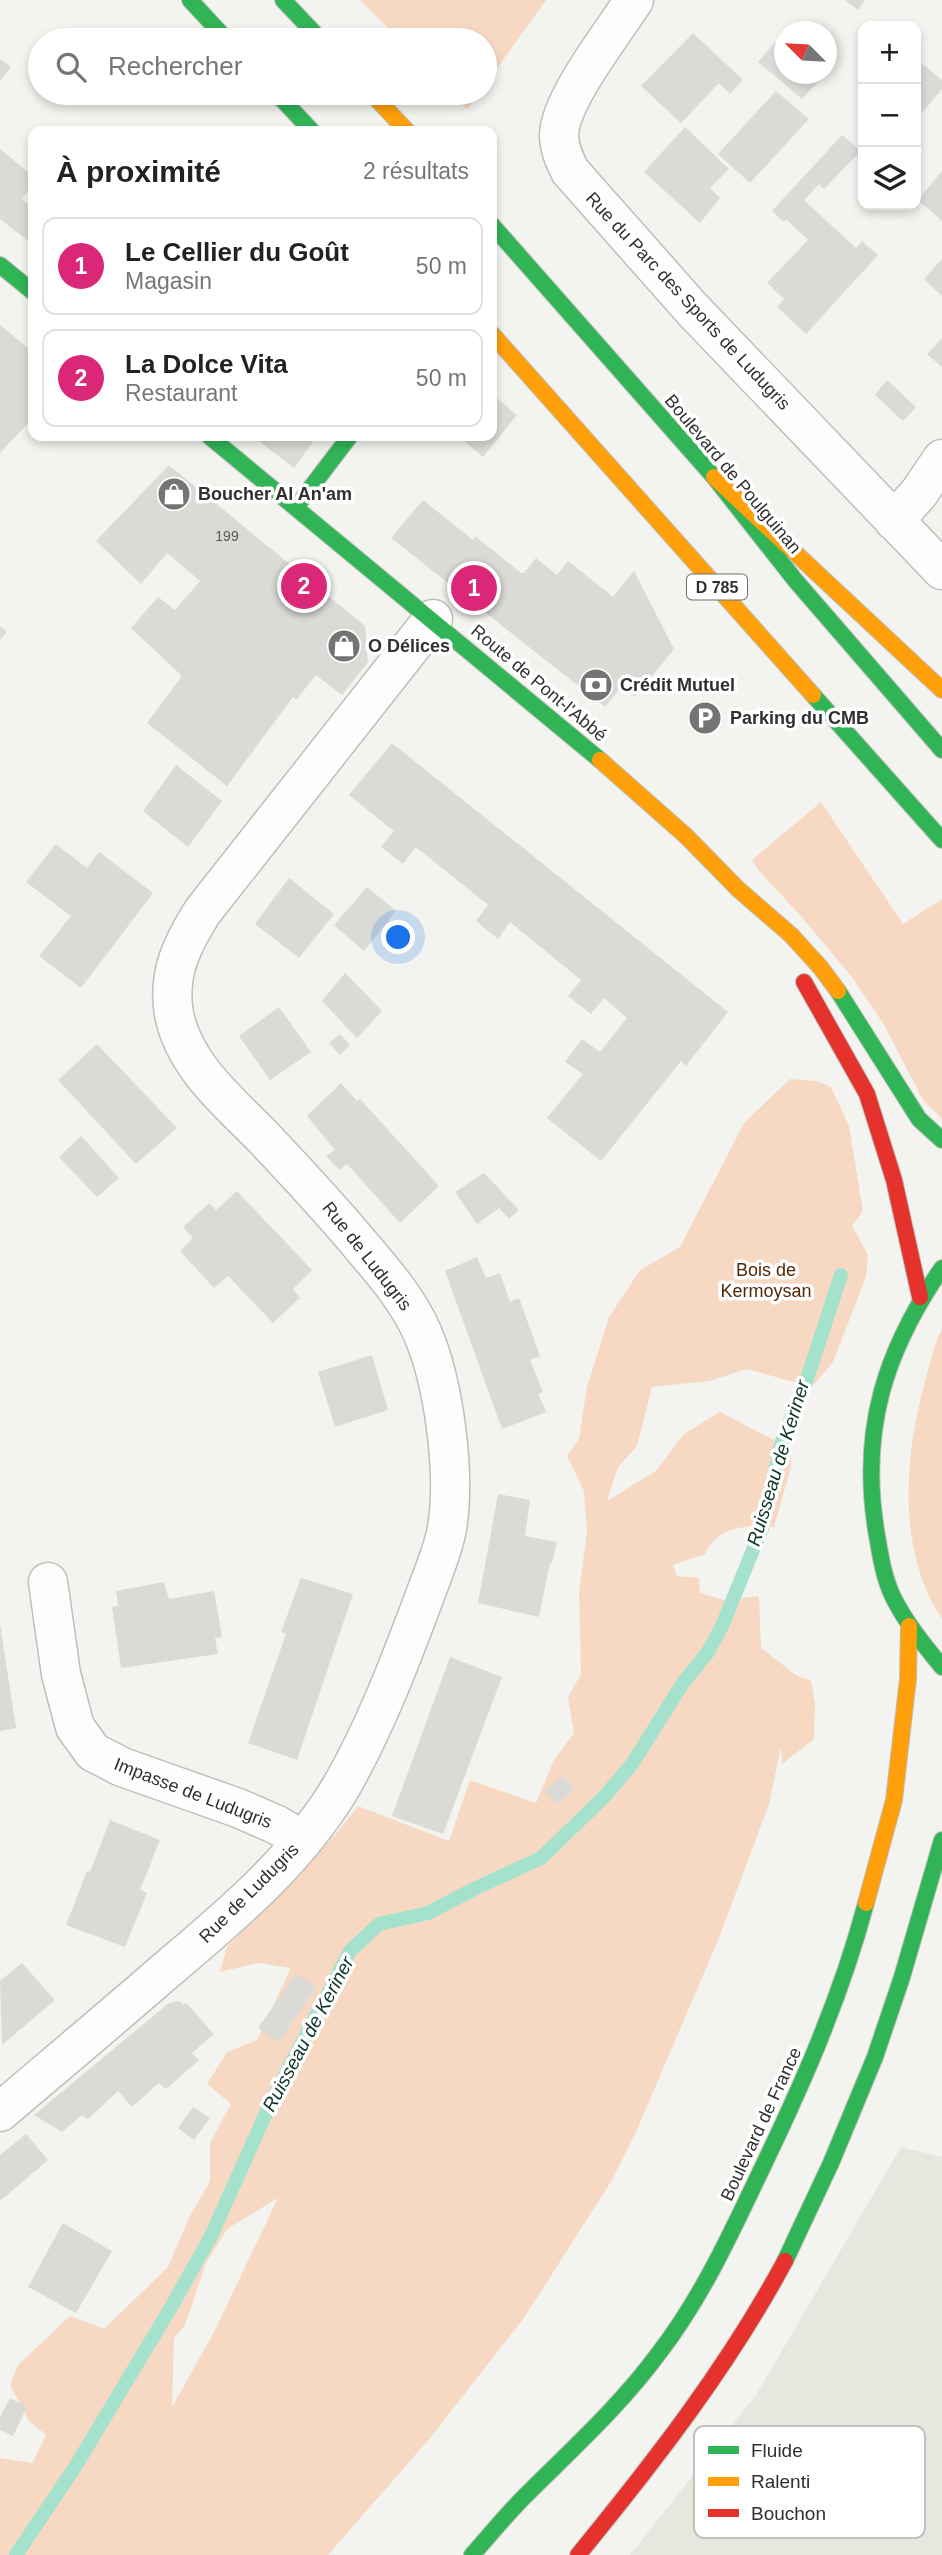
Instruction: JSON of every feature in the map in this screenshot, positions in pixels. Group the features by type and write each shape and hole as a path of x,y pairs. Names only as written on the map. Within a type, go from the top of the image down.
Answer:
{"main road":[{"path":"190,0 216,28"},
{"path":"284,0 310,28"},
{"path":"287,105 307,126"},
{"path":"382,105 402,126"},
{"name":"Boulevard de Poulguinan","path":"497,231 714,477 795,580 942,750"},
{"path":"0,265 28,288"},
{"name":"D 785","path":"497,340 942,841"},
{"name":"Route de Pont-l'Abbé","path":"215,441 433,619 657,810 738,889 791,935 821,968 851,1009 919,1119 942,1140"},
{"path":"296,507 346,441"},
{"path":"714,477 903,657 942,690"},
{"name":"Route de Pont-l'Abbé","path":"738,889 782,949"},
{"path":"796,969 867,1094 894,1180 920,1297"},
{"path":"942,1268 920,1297 897,1340 877,1400 869,1476 875,1527 888,1586 909,1626 942,1667"},
{"name":"Boulevard de France","path":"472,2555 523,2498 595,2428 658,2355 684,2320 714,2268 800,2091 851,1959 894,1800 908,1679 909,1626"},
{"path":"578,2555 636,2484 721,2367 762,2302 798,2234 868,2075 896,1997 942,1840"}],"street":[{"name":"Rue du Parc des Sports de Ludugris","path":"634,0 568,103 559,134 561,153 582,187 692,309 942,570"},
{"path":"894,521 919,493 942,458"},
{"name":"Rue de Ludugris","path":"0,2112 227,1919 276,1871 302,1840 340,1788 367,1735 394,1674 447,1530 450,1472 445,1430 430,1357 412,1312 384,1272 313,1188 205,1077 180,1033 174,1013 174,967 185,939 218,891 433,619"},
{"name":"Impasse de Ludugris","path":"48,1582 61,1674 75,1727 93,1752 122,1767 238,1808 277,1825 302,1840"}],"shaded area":[{"path":"901,2147 942,2157 942,2555 630,2555 694,2474 694,2538 925,2538 925,2426 732,2426 756,2395"}],"green space":[{"path":"360,0 546,0 497,68 497,28 388,28"},
{"path":"821,802 903,924 942,899 942,1119 923,1100 883,1023 851,976 752,860"},
{"name":"Bois de Kermoysan","path":"790,1079 817,1081 831,1087 849,1126 863,1211 852,1226 868,1255 866,1277 833,1362 812,1387 747,1369 709,1381 652,1387 637,1446 618,1467 607,1501 656,1471 684,1434 720,1412 790,1448 791,1467 774,1527 734,1529 717,1538 705,1554 673,1565 677,1576 699,1578 700,1593 724,1600 759,1596 761,1648 796,1675 811,1681 815,1704 814,1739 782,1764 781,1747 769,1804 719,1938 636,2132 612,2180 524,2318 430,2438 328,2555 0,2555 0,2458 32,2463 46,2435 29,2421 10,2385 18,2365 70,2316 104,2329 168,2267 189,2218 210,2181 210,2143 231,2104 207,2084 227,2052 257,2040 291,1968 258,1963 220,1972 227,1947 336,1834 358,1806 449,1841 470,1780 536,1803 553,1762 574,1733 568,1697 581,1674 579,1593 587,1531 584,1491 567,1456 579,1439 587,1387 609,1317 640,1270 680,1247 744,1123","holes":["278,2198 214,2332 172,2407 174,2338 185,2325 206,2263 227,2229"]},
{"path":"942,1329 942,1619 927,1592 917,1562 909,1499 913,1435 919,1404 933,1351"}],"building":[{"path":"845,0 865,0 858,10"},
{"path":"693,33 743,80 730,94 719,83 681,123 641,86"},
{"path":"774,43 774,75 758,62"},
{"path":"0,59 11,67 0,81"},
{"path":"921,63 942,80 942,89 921,114"},
{"path":"784,84 816,84 802,99"},
{"path":"776,91 809,119 750,183 718,154"},
{"path":"685,127 729,169 710,188 720,198 700,223 644,172"},
{"path":"842,135 858,148 858,154 824,189 819,184 804,200 856,248 862,241 878,255 806,334 777,307 784,299 767,283 808,240 786,219 784,222 772,211"},
{"path":"0,149 28,172 28,191 22,199 28,204 28,241 0,219"},
{"path":"942,171 942,221 921,203 921,196"},
{"path":"942,259 942,296 924,279"},
{"path":"0,325 28,348 28,423 0,453"},
{"path":"942,338 942,367 927,354"},
{"path":"887,380 916,407 903,421 875,395"},
{"path":"497,398 517,415 497,440"},
{"path":"259,441 312,441 294,468"},
{"path":"464,441 496,441 483,457"},
{"path":"169,465 365,626 368,662 342,695 316,675 296,700 293,697 227,786 147,723 182,676 131,628 158,597 175,610 200,581 167,553 141,584 96,541"},
{"path":"423,500 473,540 475,536 521,573 524,573 536,558 557,575 568,561 613,597 634,571 674,649 635,697 622,686 605,707 391,538"},
{"path":"0,626 7,632 0,640"},
{"path":"392,743 728,1012 686,1066 681,1061 601,1161 547,1118 583,1074 565,1062 582,1039 600,1052 627,1018 604,998 591,1014 568,996 581,980 510,922 498,939 476,921 488,905 416,847 403,864 381,847 394,831 349,795"},
{"path":"176,765 222,801 188,847 143,811"},
{"path":"56,844 87,868 99,852 153,893 81,988 39,956 71,916 26,882"},
{"path":"289,878 334,914 299,958 255,924"},
{"path":"367,887 396,911 364,951 334,925"},
{"path":"345,973 382,1011 357,1038 322,1001"},
{"path":"279,1007 311,1052 270,1080 239,1036"},
{"path":"340,1034 350,1045 340,1055 329,1043"},
{"path":"97,1044 177,1128 136,1164 58,1080"},
{"path":"341,1083 357,1101 360,1099 439,1186 400,1223 347,1164 339,1170 326,1156 335,1150 307,1116"},
{"path":"81,1136 119,1178 97,1197 59,1157"},
{"path":"484,1173 519,1210 509,1219 499,1208 477,1224 455,1192"},
{"path":"237,1191 312,1270 293,1289 300,1298 273,1323 228,1276 214,1288 180,1251 193,1238 183,1227 209,1203 216,1210"},
{"path":"477,1257 486,1278 500,1273 510,1302 519,1298 540,1356 530,1360 543,1392 538,1394 546,1412 502,1429 445,1271"},
{"path":"372,1355 388,1410 335,1427 318,1372"},
{"path":"498,1494 530,1500 525,1536 557,1542 539,1617 478,1603"},
{"path":"301,1578 353,1594 297,1760 248,1743 286,1634 281,1632"},
{"path":"164,1582 169,1599 214,1591 222,1637 215,1638 218,1654 121,1668 112,1607 118,1606 116,1591"},
{"path":"0,1624 16,1728 0,1731"},
{"path":"450,1657 502,1677 443,1834 392,1816"},
{"path":"562,1776 575,1789 558,1804 545,1791"},
{"path":"110,1820 160,1840 140,1890 147,1893 125,1947 66,1925"},
{"path":"22,1963 55,2000 2,2045 0,1981"},
{"path":"296,1974 316,1987 279,2042 258,2028"},
{"path":"180,2001 183,2005 186,2003 214,2034 192,2053 199,2060 166,2089 159,2083 132,2107 118,2091 88,2119 82,2115 62,2132 34,2115 169,2003"},
{"path":"193,2107 210,2118 194,2140 178,2128"},
{"path":"26,2134 48,2160 0,2201 0,2155"},
{"path":"63,2223 112,2251 76,2313 28,2287"},
{"path":"10,2398 27,2407 13,2436 0,2430 0,2417"}],"waterway":[{"name":"Ruisseau de Keriner","path":"16,2555 75,2467 211,2236 271,2102 350,1951 379,1924 428,1913 541,1858 604,1797 632,1764 683,1683 708,1652 722,1626 762,1528 782,1441 805,1385 841,1275"}],"traffic: fast":[{"path":"190,0 216,28"},
{"path":"283,0 310,28"},
{"path":"287,105 307,126"},
{"path":"497,231 714,477 795,580 942,750"},
{"path":"0,265 28,288"},
{"path":"215,441 600,760"},
{"path":"296,507 346,441"},
{"path":"813,695 942,840"},
{"path":"838,991 919,1119 942,1140"},
{"path":"942,1268 905,1330 892,1361 875,1425 872,1458 876,1530 887,1581 904,1616 942,1667"},
{"path":"785,2261 831,2163 875,2057 902,1977 942,1840"},
{"path":"472,2555 518,2503 628,2391 673,2333 700,2292 734,2227 803,2080 844,1975 866,1903"}],"traffic: slow":[{"path":"382,105 402,126"},
{"path":"497,340 813,695"},
{"path":"714,477 942,690"},
{"path":"600,760 791,935 838,991"},
{"path":"866,1903 894,1800 908,1679 909,1626"}],"traffic: jam":[{"path":"804,982 867,1094 894,1180 920,1297"},
{"path":"578,2555 689,2413 739,2339 785,2261"}],"place":[{"name":"Boucher Al An'am","path":"174,494"},
{"name":"La Dolce Vita","path":"304,586"},
{"name":"Le Cellier du Goût","path":"474,588"},
{"name":"O Délices","path":"344,646"},
{"name":"Crédit Mutuel","path":"596,685"},
{"name":"Parking du CMB","path":"705,718"}]}
